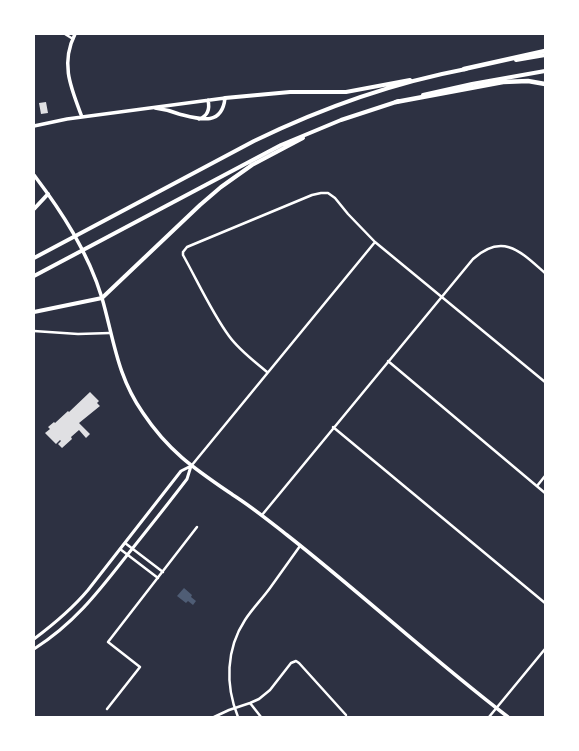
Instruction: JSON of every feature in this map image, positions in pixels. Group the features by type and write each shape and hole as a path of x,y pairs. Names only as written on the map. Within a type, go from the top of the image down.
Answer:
{"highway":[{"path":"34,258 254,141 324,110 369,94 438,75 545,51"},
{"path":"464,69 545,55"},
{"path":"34,276 248,162 323,128 361,113 396,102 472,84 545,71"},
{"path":"225,98 279,93 346,92 438,75"},
{"path":"396,102 504,82 528,81 545,84"},
{"path":"34,312 102,298 200,205 231,179 252,164 323,128"},
{"path":"34,209 48,194"}],"main road":[{"path":"75,34 68,58 68,74 82,117"},
{"path":"34,126 82,117 225,98 224,107 217,116 209,120 198,119 155,108"},
{"path":"198,119 204,117 208,112 208,100"},
{"path":"34,174 65,218 91,268 102,298 110,333 123,377 131,394 143,413 165,442 191,466 262,515 508,717"}],"street":[{"path":"65,34 73,39"},
{"path":"267,372 252,360 229,337 183,254 185,248 312,195 328,193 335,198 357,224 375,242 545,382"},
{"path":"34,650 56,634 83,610 187,479 191,466 375,242"},
{"path":"262,515 473,259 486,249 493,246 504,245 516,249 545,273"},
{"path":"34,331 78,334 110,333"},
{"path":"388,361 545,493"},
{"path":"333,427 545,603"},
{"path":"34,639 60,619 75,605 181,471 191,466"},
{"path":"537,486 545,476"},
{"path":"107,709 140,667 108,642 198,527"},
{"path":"125,543 163,572"},
{"path":"238,717 234,708 229,686 232,652 235,640 246,619 300,546"},
{"path":"120,549 158,578"},
{"path":"489,717 545,649"},
{"path":"214,717 259,699 270,690 291,663 296,661 346,715"},
{"path":"250,703 261,717"}],"water":[{"path":"184,588 196,601 193,605 188,601 186,603 177,596"}],"building":[{"path":"46,102 48,113 41,114 39,103"},
{"path":"90,392 99,401 97,403 100,406 79,423 90,434 86,438 79,430 62,448 58,444 61,441 60,440 56,444 45,433 50,429 48,427 54,422 55,423 68,411 69,412"}]}
